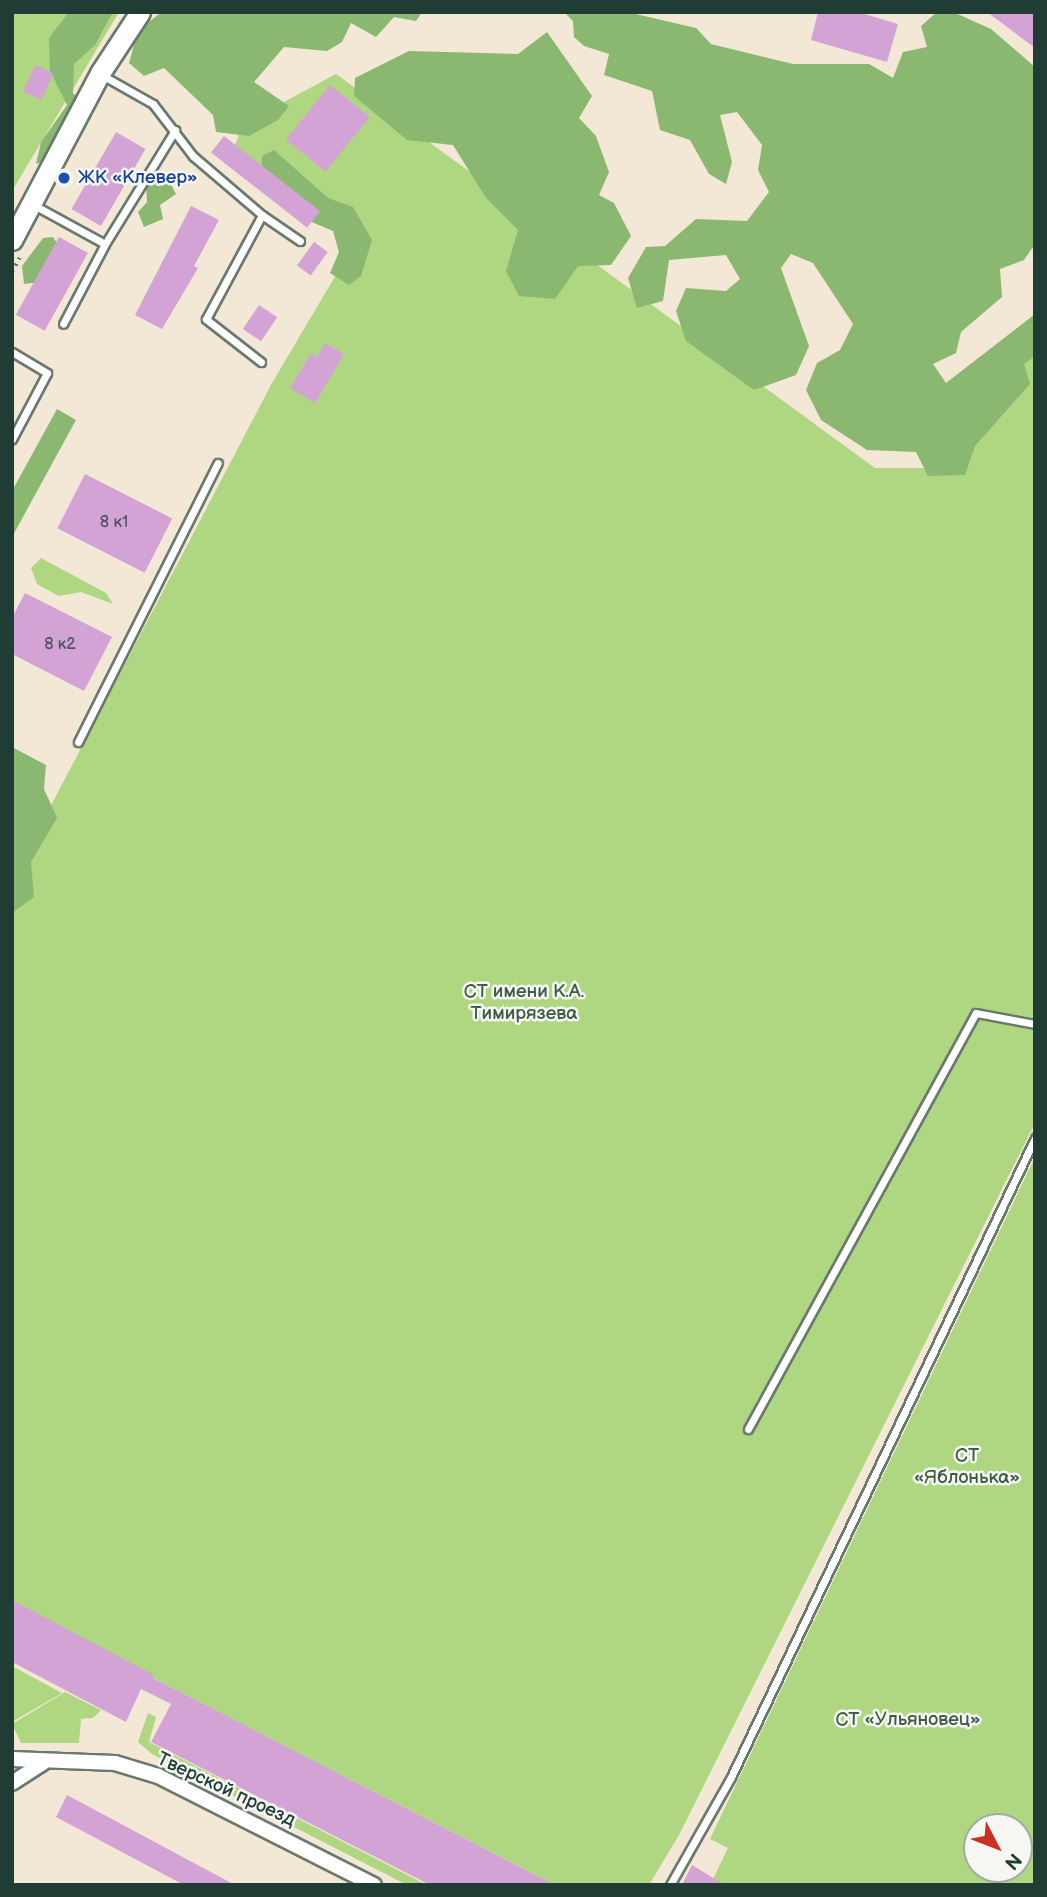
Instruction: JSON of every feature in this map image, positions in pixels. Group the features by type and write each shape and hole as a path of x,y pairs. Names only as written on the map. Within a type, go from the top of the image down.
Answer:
{"street":[{"path":"12,240 100,73 139,12"},
{"name":"Тверской проезд","path":"12,1759 43,1763 69,1759 115,1763 158,1776 374,1885"},
{"path":"12,1783 43,1763"}],"lane":[{"path":"100,73 153,104 193,156 262,215 300,241"},
{"path":"63,324 105,244 175,130"},
{"path":"31,204 105,244"},
{"path":"261,362 206,320 262,215"},
{"path":"12,352 47,373 12,439"},
{"path":"78,742 218,463"},
{"path":"748,1429 976,1013 1035,1024"},
{"path":"670,1885 691,1841 731,1777 1035,1138"}],"green space":[{"path":"12,12 119,12 12,191"},
{"path":"69,12 113,12 95,45 74,64 73,94 90,99 62,155 36,164 41,142 67,105 50,71 49,38"},
{"path":"162,12 422,12 416,21 394,17 376,37 351,23 342,42 327,51 284,47 254,82 289,106 278,120 249,136 216,132 213,115 164,68 144,76 129,63 138,30"},
{"path":"564,12 627,12 696,28 711,44 793,64 869,64 893,78 903,52 927,47 921,26 937,12 953,12 991,29 1035,67 1035,244 1024,260 1000,269 1002,297 961,332 956,353 933,364 946,383 1035,314 1035,356 1024,364 1030,384 975,446 965,475 928,476 916,452 867,450 821,420 806,390 817,363 840,350 853,324 813,263 791,254 781,268 809,346 796,375 754,390 686,341 676,311 686,288 726,291 740,279 726,255 669,260 663,301 637,308 628,278 646,247 665,246 696,219 747,221 769,192 758,170 762,145 737,112 720,115 732,162 726,184 709,174 690,140 660,130 652,91 604,75 609,54 584,46 574,37 573,21"},
{"path":"547,32 592,96 579,118 596,136 609,172 599,195 614,203 631,236 611,265 578,266 555,299 519,296 506,271 518,230 486,198 453,145 407,140 354,96 355,78 409,51 518,54"},
{"name":"СТ имени К.А. Тимирязева","path":"336,74 875,468 944,468 1035,340 1035,1123 679,1835 649,1885 555,1885 176,1690 12,1600 12,880 272,383 353,246 235,145 243,124"},
{"path":"274,150 328,198 353,207 372,240 361,276 349,285 330,273 339,252 333,231 307,220 262,172 262,156"},
{"path":"167,177 176,194 160,205 163,219 144,227 138,212 147,202 146,184"},
{"path":"53,237 62,251 48,281 24,284 22,266 43,238"},
{"path":"57,409 76,420 12,537 12,491"},
{"path":"41,558 106,593 113,604 81,592 59,596 37,584 31,568"},
{"path":"12,747 46,765 44,789 57,818 31,862 34,897 12,913"},
{"name":"СТ «Ульяновец»","path":"1035,1157 1035,1885 710,1885 728,1848 710,1839"},
{"path":"12,1666 62,1693 12,1722"},
{"path":"65,1692 101,1710 93,1718 81,1719 79,1743 21,1743 12,1724"},
{"path":"148,1713 156,1717 149,1742 427,1885 407,1885 152,1754 138,1742"}],"building":[{"path":"818,12 858,12 898,24 887,62 811,40"},
{"path":"987,12 1035,12 1035,48"},
{"path":"35,65 53,73 41,100 23,91"},
{"path":"330,85 370,117 326,171 286,139"},
{"path":"116,132 145,149 101,226 72,209"},
{"path":"224,136 320,211 307,228 211,153"},
{"path":"191,206 219,220 194,266 198,268 162,329 135,315"},
{"path":"59,237 88,253 45,331 16,315"},
{"path":"314,242 328,252 311,275 297,265"},
{"path":"259,305 277,317 261,341 243,329"},
{"path":"325,343 344,354 315,403 290,388 311,353 317,357"},
{"path":"85,474 172,518 145,573 57,528"},
{"path":"25,593 112,637 84,691 12,654 12,618"},
{"path":"12,1600 154,1675 153,1678 555,1885 430,1885 151,1742 171,1704 141,1689 126,1722 12,1662"},
{"path":"67,1795 235,1885 184,1885 56,1817"},
{"path":"692,1865 725,1885 682,1885"}],"place":[{"name":"ЖК «Клевер»","path":"64,178"}],"park label":[{"name":"СТ «Яблонька»","path":"967,1467"}]}
